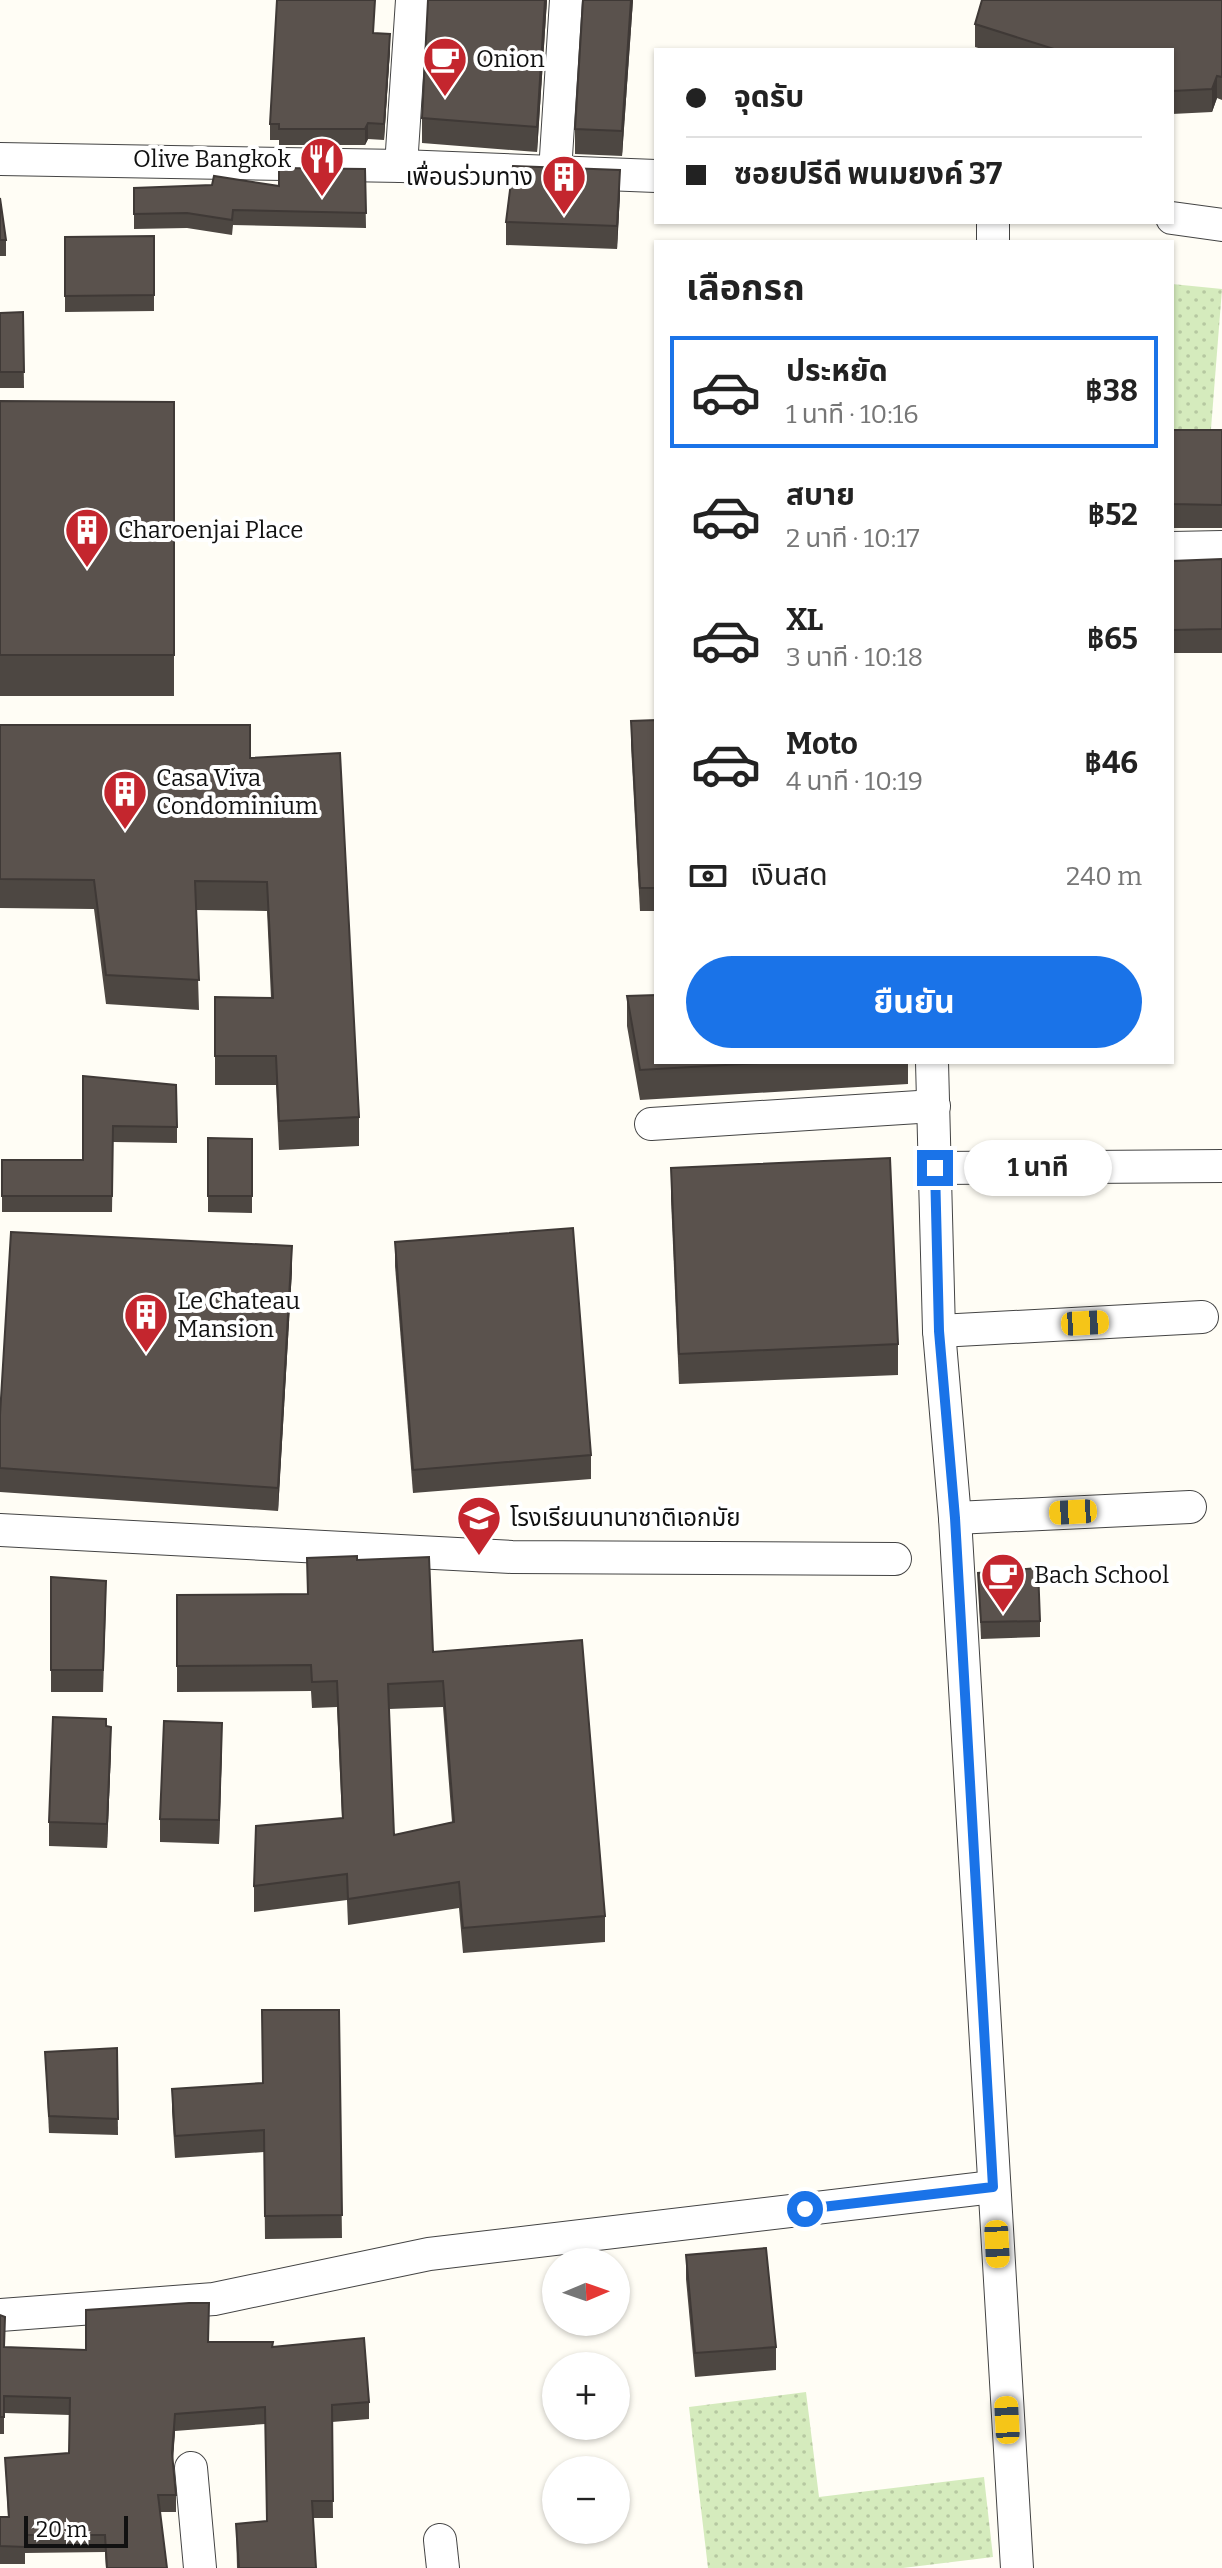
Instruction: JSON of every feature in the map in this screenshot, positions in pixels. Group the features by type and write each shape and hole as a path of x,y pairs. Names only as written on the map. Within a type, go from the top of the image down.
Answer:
{"street":[{"path":"401,166 412,0"},
{"path":"555,172 566,0"},
{"path":"0,159 401,166 654,176"},
{"path":"1174,218 1222,225"},
{"path":"1174,548 1222,547"},
{"path":"932,1064 939,1331 955,1518 1017,2568"},
{"path":"651,1124 934,1106"},
{"path":"935,1168 1222,1166"},
{"path":"939,1331 1202,1317"},
{"path":"955,1518 1190,1507"},
{"path":"0,1530 512,1557 895,1559"},
{"path":"0,2315 214,2299 429,2254 993,2187"},
{"path":"191,2468 200,2568"}],"green space":[{"path":"1174,284 1222,289 1209,454 1174,454"},
{"path":"806,2392 819,2497 984,2477 993,2557 903,2568 708,2568 689,2407"}],"building":[{"path":"277,0 375,0 373,33 390,34 384,124 368,123 365,129 279,129 279,124 270,124"},
{"path":"428,0 545,0 537,127 422,118"},
{"path":"583,0 631,0 622,131 575,129"},
{"path":"982,0 1222,0 1222,77 1217,76 1212,89 1174,91 1174,48 1051,48 975,24"},
{"name":"เพื่อนร่วมทาง","path":"513,166 620,170 617,226 506,222"},
{"path":"279,168 365,169 366,213 233,210 232,220 187,213 134,214 134,188 212,185 214,176 279,186"},
{"path":"0,198 6,240 0,240"},
{"path":"154,236 154,295 65,296 65,237"},
{"path":"23,312 24,372 0,372 0,313"},
{"name":"Charoenjai Place","path":"0,401 174,402 174,655 0,655"},
{"path":"1174,430 1222,430 1222,505 1174,504"},
{"path":"1222,559 1222,629 1174,630 1174,561"},
{"path":"654,720 654,888 640,888 631,721"},
{"path":"0,725 250,725 250,758 340,753 359,1117 279,1121 276,1056 215,1056 215,997 273,998 267,882 195,881 199,980 106,975 94,880 0,879"},
{"path":"654,995 654,1064 741,1064 640,1070 627,996"},
{"path":"83,1076 176,1085 177,1127 113,1126 112,1196 2,1196 2,1160 83,1160"},
{"path":"208,1138 252,1139 252,1196 208,1196"},
{"path":"890,1158 898,1344 679,1354 671,1168"},
{"path":"573,1228 591,1455 413,1470 395,1242"},
{"name":"Le Chateau Mansion","path":"11,1232 292,1246 278,1488 0,1468 0,1415"},
{"path":"357,1556 357,1560 429,1557 433,1652 582,1640 605,1916 463,1928 459,1882 348,1899 347,1874 254,1886 256,1826 343,1818 337,1681 312,1682 311,1665 177,1666 177,1595 308,1594 307,1558","holes":["443,1681 454,1822 394,1835 388,1684"]},
{"path":"1038,1568 1040,1621 981,1622 978,1573"},
{"path":"51,1577 106,1581 103,1670 51,1670"},
{"path":"53,1717 106,1719 106,1726 111,1727 107,1824 49,1822"},
{"path":"164,1721 222,1723 219,1820 160,1819"},
{"path":"262,2010 339,2010 342,2215 265,2216 264,2130 175,2136 172,2089 263,2083"},
{"path":"117,2048 118,2119 49,2116 45,2052"},
{"path":"766,2248 776,2347 695,2353 686,2255"},
{"path":"209,2303 208,2342 273,2342 272,2347 364,2338 369,2402 332,2405 333,2501 312,2501 316,2568 239,2568 236,2524 267,2521 265,2407 175,2414 172,2453 176,2495 158,2495 167,2568 107,2568 105,2535 25,2535 25,2547 0,2546 0,2517 9,2517 5,2458 69,2453 70,2398 4,2396 4,2417 0,2417 0,2315 5,2317 4,2347 86,2350 86,2310"}],"place":[{"name":"Onion","path":"445,98"},
{"name":"Olive Bangkok","path":"322,198"},
{"name":"เพื่อนร่วมทาง","path":"564,216"},
{"name":"Charoenjai Place","path":"87,569"},
{"name":"Casa Viva Condominium","path":"125,831"},
{"name":"Le Chateau Mansion","path":"146,1354"},
{"name":"โรงเรียนนานาชาติเอกมัย","path":"479,1557"},
{"name":"Bach School","path":"1003,1614"}],"route":[{"path":"805,2209 993,2187 955,1518 939,1331 935,1168"}]}
